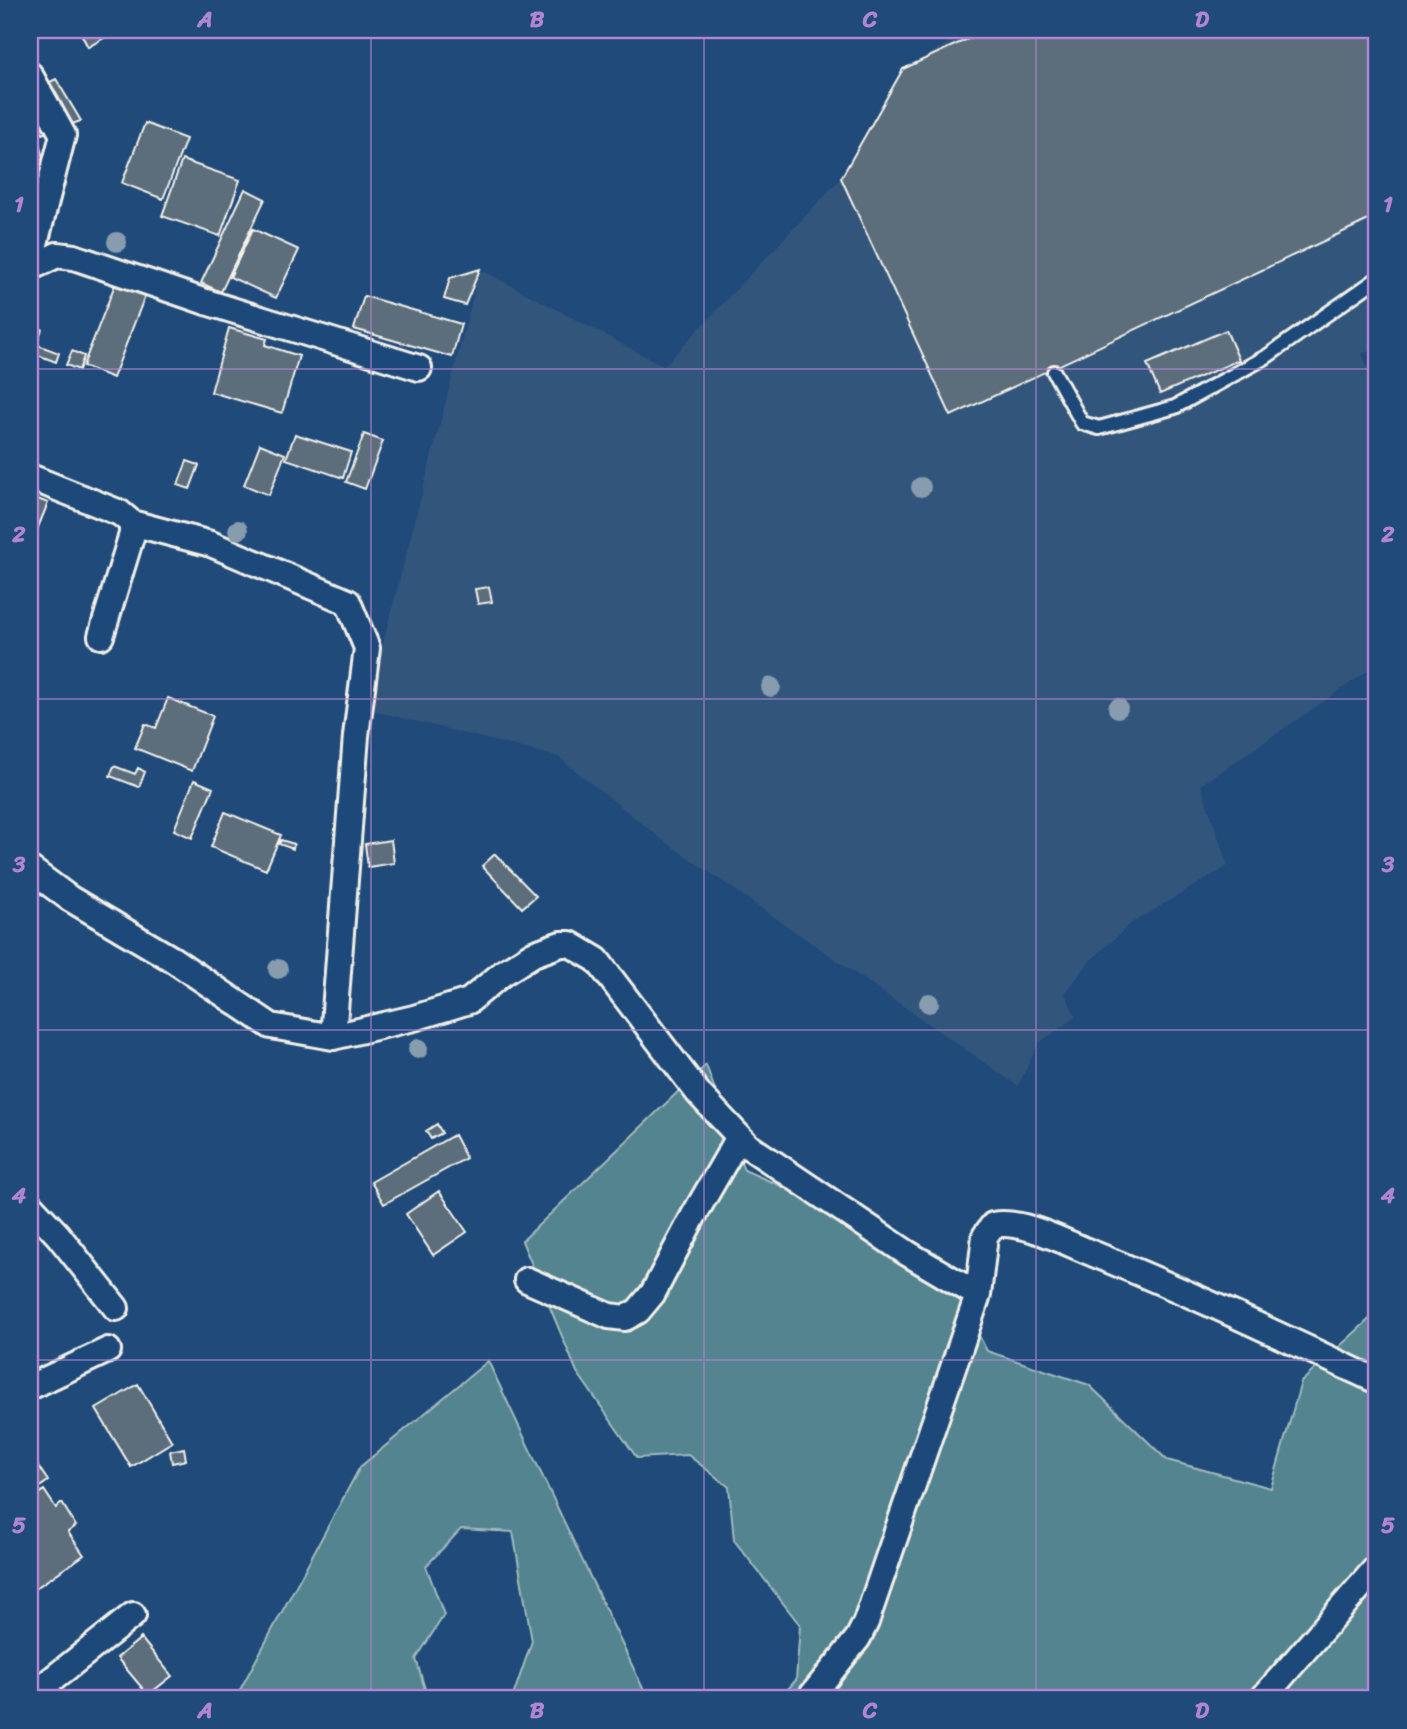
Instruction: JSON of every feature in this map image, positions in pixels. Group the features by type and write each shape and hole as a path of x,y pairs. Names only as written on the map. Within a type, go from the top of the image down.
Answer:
{"street":[{"path":"30,75 64,135 30,265"},
{"path":"30,265 57,255 74,257 206,302 419,368"},
{"path":"30,477 120,513 132,523 211,544 348,602 367,648 356,736 334,1037"},
{"path":"101,636 132,534 132,523"},
{"path":"30,869 69,898 172,959 271,1026 334,1037 414,1018 469,1001 503,973 533,954 561,944 570,944 584,950 597,960 699,1094 739,1137 763,1158 978,1295"},
{"path":"527,1280 609,1316 625,1318 638,1311 653,1293 694,1214 739,1137"},
{"path":"30,1205 58,1235 116,1308"},
{"path":"809,1699 858,1638 866,1622 978,1295 985,1236 993,1225 1006,1222 1042,1234 1188,1292 1377,1381"},
{"path":"30,1388 108,1350"},
{"path":"1262,1699 1377,1567"},
{"path":"46,1694 133,1615"}],"lane":[{"path":"1054,372 1082,424 1091,428 1175,407 1266,357 1377,279"}],"shaded area":[{"path":"971,30 1377,30 1377,346 1362,354 1377,389 1377,665 1201,785 1228,866 1132,923 1090,961 1065,993 1076,1017 1039,1043 1018,1086 664,841 558,757 366,709 480,269 664,366 841,178 903,69"}],"green space":[{"path":"706,1065 744,1170 937,1253 987,1351 1089,1385 1167,1460 1271,1488 1301,1382 1377,1312 1377,1699 779,1699 796,1680 800,1625 734,1540 729,1487 688,1455 637,1458 577,1372 522,1241"},
{"path":"488,1361 648,1699 512,1699 532,1641 513,1532 461,1529 426,1566 444,1615 416,1659 428,1699 235,1699 360,1467"}],"building":[{"path":"79,30 118,30 88,47"},
{"path":"987,30 1377,30 1377,216 951,416 841,178 903,69"},
{"path":"56,79 81,121 42,134 33,90"},
{"path":"145,123 186,139 163,199 122,183"},
{"path":"39,143 43,159 30,163 30,145"},
{"path":"182,160 240,180 220,236 162,216"},
{"path":"48,162 34,192 30,193 30,166"},
{"path":"245,189 265,199 221,292 201,283"},
{"path":"253,229 299,250 276,298 230,277"},
{"path":"480,269 465,305 444,299 450,278"},
{"path":"116,282 146,293 113,378 83,366"},
{"path":"364,296 461,324 452,357 354,329"},
{"path":"30,324 42,329 38,340 30,337"},
{"path":"229,328 267,339 265,345 299,356 282,413 211,392"},
{"path":"1226,330 1239,360 1160,394 1147,364"},
{"path":"30,342 59,353 56,362 30,352"},
{"path":"72,351 84,356 79,370 66,365"},
{"path":"295,434 351,452 343,478 286,459"},
{"path":"364,434 383,441 365,489 346,482"},
{"path":"260,444 285,454 269,495 244,485"},
{"path":"187,461 199,465 190,489 178,485"},
{"path":"30,496 48,503 30,547"},
{"path":"489,587 492,602 478,604 475,589"},
{"path":"168,698 213,716 192,771 135,748 145,724 156,728"},
{"path":"114,766 135,774 138,768 145,772 139,787 110,776"},
{"path":"194,780 213,788 192,838 174,830"},
{"path":"225,812 281,835 266,870 211,847"},
{"path":"281,840 294,844 293,849 279,844"},
{"path":"391,840 394,863 368,867 365,844"},
{"path":"495,854 536,896 522,908 482,866"},
{"path":"437,1124 442,1133 431,1139 426,1131"},
{"path":"454,1135 466,1158 384,1204 371,1182"},
{"path":"439,1191 467,1232 433,1255 406,1214"},
{"path":"138,1384 172,1442 131,1467 96,1409"},
{"path":"184,1448 186,1460 172,1463 170,1451"},
{"path":"30,1454 48,1481 30,1494"},
{"path":"44,1490 56,1508 62,1503 76,1526 68,1532 84,1555 30,1592 30,1500"},
{"path":"141,1638 172,1676 148,1695 117,1658"}]}
